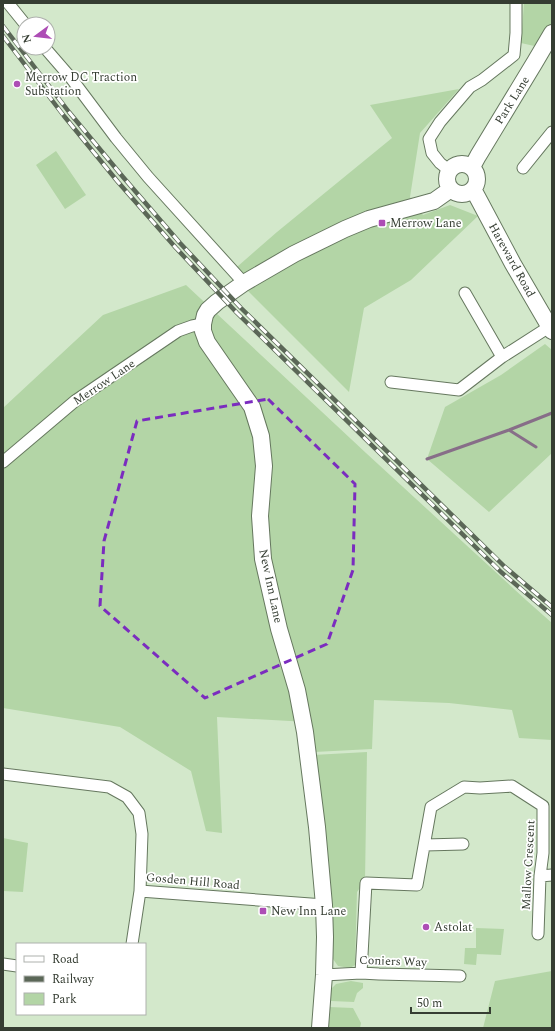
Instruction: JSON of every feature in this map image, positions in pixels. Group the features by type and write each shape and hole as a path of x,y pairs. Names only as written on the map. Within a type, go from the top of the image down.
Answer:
{"main road":[{"name":"Park Lane","path":"472,168 552,33"},
{"path":"457,165 467,165 475,171 477,181 476,185 464,194 455,192 448,184 447,177 450,171 457,165"},
{"path":"203,324 208,310 228,294 294,254 369,219 434,201 451,189"},
{"name":"Hareward Road","path":"472,189 551,329"},
{"name":"New Inn Lane","path":"203,324 203,331 207,342 252,407 261,436 264,466 260,516 263,559 279,629 298,690 305,732 317,828 324,905 324,975 320,1028"}],"street":[{"path":"8,3 19,16"},
{"path":"450,171 440,163 432,153 428,139 440,122 470,88 514,55 516,3"},
{"path":"52,56 71,78 148,178 244,283"},
{"path":"523,168 552,132"},
{"path":"465,293 502,357"},
{"name":"Merrow Lane","path":"3,462 74,401 178,330 203,324"},
{"path":"391,382 460,390 502,357 551,329"},
{"name":"Gosden Hill Road","path":"3,774 109,788 127,797 139,813 142,834 140,891 324,905"},
{"name":"Mallow Crescent","path":"361,973 366,883 417,885 431,807 464,787 480,788 512,786 544,806 543,853 540,876 538,934"},
{"path":"425,845 463,844"},
{"path":"540,876 552,875"},
{"path":"132,943 140,891"},
{"path":"3,964 16,966"},
{"name":"Coniers Way","path":"324,975 361,973 460,976"}],"highlighted area":[{"path":"268,399 355,484 353,570 327,644 205,698 100,606 104,541 137,421"}],"green space":[{"path":"524,3 552,3 552,50 521,43"},
{"path":"459,89 420,133 410,197 423,215 450,205 478,216 411,280 364,308 349,392 230,273 277,232 392,138 370,105"},
{"path":"56,151 86,195 65,209 36,165"},
{"path":"186,285 366,453 552,623 552,740 519,738 512,710 449,703 374,700 372,749 314,752 308,722 217,717 222,833 206,831 191,771 120,727 3,708 3,408 103,315"},
{"path":"545,344 552,350 552,453 489,512 427,459 445,407 501,375"},
{"path":"367,752 365,881 357,892 355,965 350,968 338,966 333,959 329,893 313,755"},
{"path":"3,838 28,843 23,892 3,891"},
{"path":"476,928 504,929 501,955 477,954 476,965 464,964 465,948 476,948"},
{"path":"552,971 552,1028 483,1028 495,981"},
{"path":"351,981 363,983 363,988 357,993 354,1002 331,1001 328,997 331,989 336,984"},
{"path":"329,1007 353,1008 361,1023 360,1028 326,1028"}],"waterway":[{"path":"427,459 552,413"},
{"path":"509,430 536,447"}],"railway":[{"path":"3,26 69,112 123,177 180,243 241,308 505,567 552,607"},
{"path":"3,36 64,116 118,182 176,248 237,313 501,572 552,615"}],"place":[{"name":"Merrow DC Traction Substation","path":"17,84"},
{"name":"Merrow Lane","path":"382,223"},
{"name":"New Inn Lane","path":"263,911"},
{"name":"Astolat","path":"426,927"}]}
